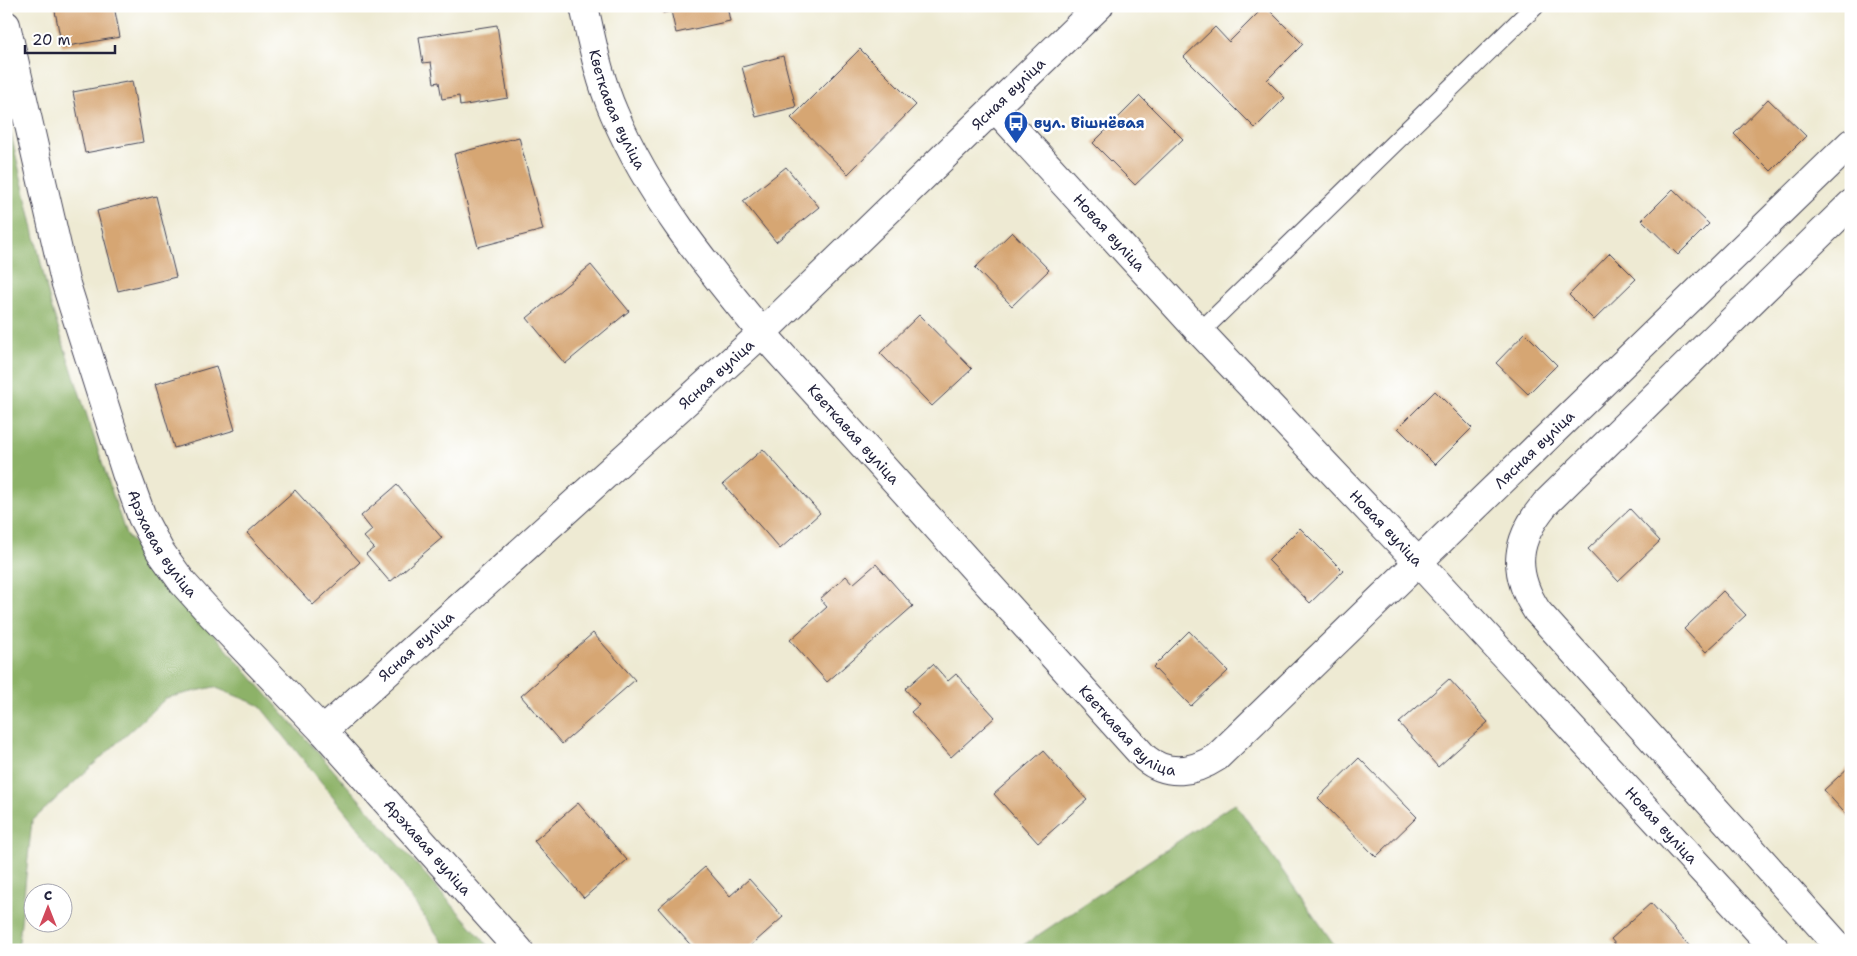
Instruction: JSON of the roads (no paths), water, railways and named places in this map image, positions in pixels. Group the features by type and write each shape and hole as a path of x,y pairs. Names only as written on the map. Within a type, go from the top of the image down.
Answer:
{"street":[{"name":"Кветкавая вуліца","path":"584,6 601,78 613,111 630,148 677,227 703,262 762,333 1145,758 1162,768 1175,771 1190,770 1204,765 1217,757"},
{"name":"Ясная вуліца","path":"323,731 762,333 1099,6"},
{"name":"Арэхавая вуліца","path":"6,25 65,281 123,464 142,517 160,551 183,583 323,731 519,950"},
{"name":"Новая вуліца","path":"995,108 1200,332 1418,563 1776,950"},
{"name":"Лясная вуліца","path":"1217,757 1851,143"},
{"path":"1842,950 1537,610 1528,597 1520,564 1526,532 1534,517 1545,504 1851,204"}],"lane":[{"path":"1200,332 1535,6"}],"place":[{"name":"вул. Вішнёвая","path":"1016,144"}]}
